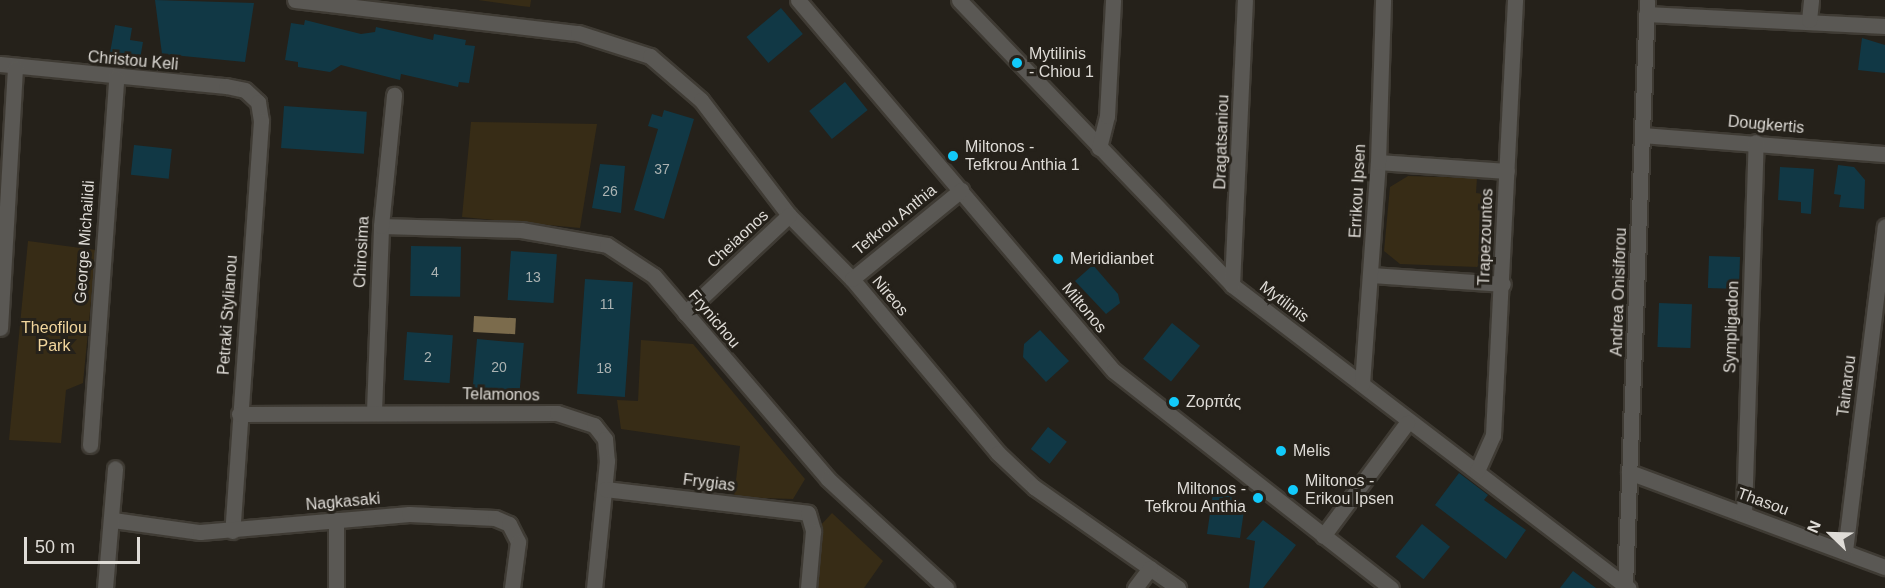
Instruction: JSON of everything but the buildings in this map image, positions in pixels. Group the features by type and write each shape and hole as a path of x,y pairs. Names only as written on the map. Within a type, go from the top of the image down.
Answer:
{"street":[{"name":"Nireos","path":"296,0 578,33 650,56 692,93 789,215 852,279 998,453 1034,487 1178,588"},
{"name":"Miltonos","path":"798,0 1114,371 1390,588"},
{"name":"Mytilinis","path":"959,0 1232,285 1362,384 1407,423 1477,471 1627,587"},
{"path":"976,0 976,17"},
{"path":"1099,148 1107,116 1113,0"},
{"name":"Dragatsaniou","path":"1232,285 1245,0"},
{"name":"Errikou Ipsen","path":"1362,384 1378,162 1383,0"},
{"name":"Trapezountos","path":"1477,471 1493,435 1503,284 1515,0"},
{"path":"1809,20 1811,0"},
{"path":"1647,7 1885,26"},
{"name":"Andrea Onisiforou","path":"1627,587 1629,472 1647,7"},
{"name":"Christou Keli","path":"0,64 15,68 116,78 226,86 245,90 258,102"},
{"path":"0,328 15,68"},
{"name":"George Michailidi","path":"90,445 116,78"},
{"name":"Chirosima","path":"374,411 381,226 394,95"},
{"name":"Petraki Stylianou","path":"232,531 261,121 258,102"},
{"name":"Dougkertis","path":"1643,135 1756,142 1885,154"},
{"name":"Sympligadon","path":"1744,514 1756,142"},
{"path":"1378,162 1507,171"},
{"name":"Tefkrou Anthia","path":"852,279 961,190"},
{"name":"Cheiaonos","path":"685,313 789,215"},
{"name":"Frynichou","path":"381,226 521,230 607,245 654,276 828,479 946,588"},
{"name":"Tainarou","path":"1845,551 1885,226"},
{"path":"1371,275 1503,284"},
{"name":"Telamonos","path":"239,414 374,411 576,416 594,425 604,439 605,489 594,588"},
{"path":"1323,536 1407,423"},
{"path":"105,588 113,520 115,468"},
{"name":"Thasou","path":"1629,472 1885,567"},
{"name":"Frygias","path":"605,489 808,513 813,531 808,588"},
{"name":"Nagkasaki","path":"113,520 200,532 409,514 495,518 509,524 518,542 512,588"},
{"path":"336,520 336,588"},
{"path":"1135,588 1150,568"}],"green space":[{"path":"478,0 531,0 530,7"},
{"path":"471,122 597,124 580,228 462,217"},
{"path":"1408,176 1477,178 1476,193 1491,195 1488,257 1477,267 1400,264 1384,251 1390,187"},
{"name":"Theofilou Park","path":"28,241 96,250 83,383 66,390 61,443 9,440"},
{"path":"641,340 693,344 805,479 793,499 734,497 740,446 621,429 617,400 638,401"},
{"path":"832,513 883,561 864,588 816,588 820,526"}],"shaded area":[{"path":"474,316 516,318 515,334 473,332"}],"place":[{"name":"Mytilinis - Chiou 1","path":"1017,63"},
{"name":"Miltonos - Tefkrou Anthia 1","path":"953,156"},
{"name":"Meridianbet","path":"1058,259"},
{"name":"Ζορπάς","path":"1174,402"},
{"name":"Melis","path":"1281,451"},
{"name":"Miltonos - Erikou Ipsen","path":"1293,490"},
{"name":"Miltonos - Tefkrou Anthia","path":"1258,498"}]}
